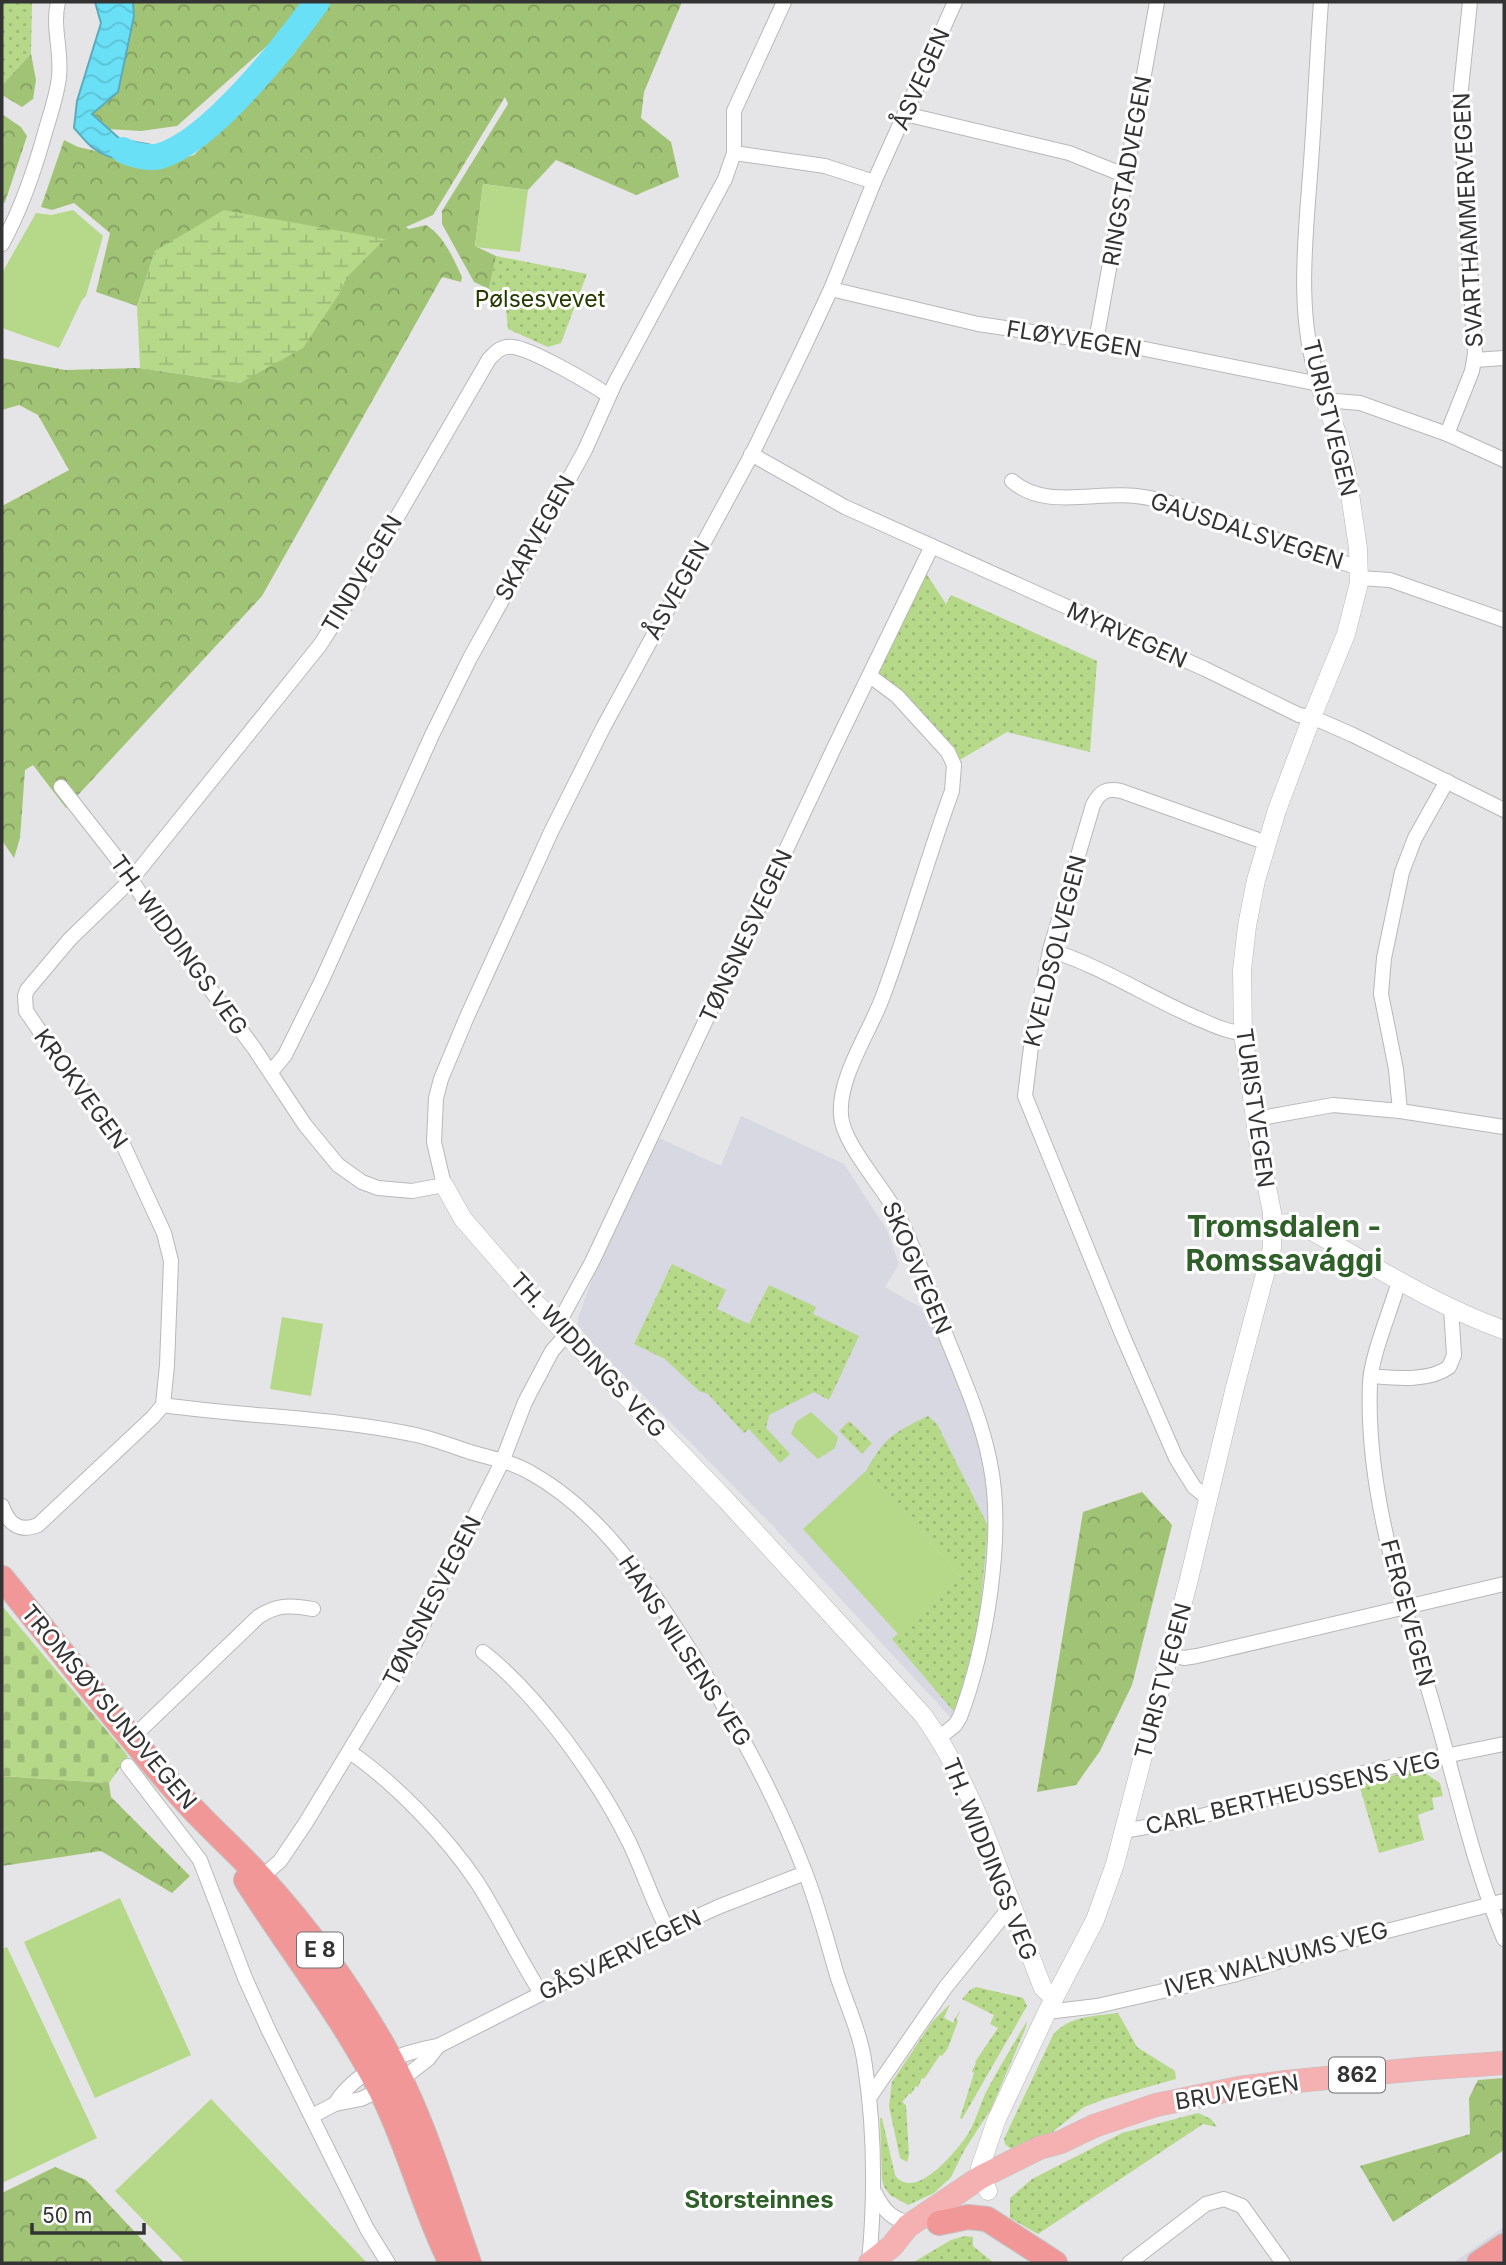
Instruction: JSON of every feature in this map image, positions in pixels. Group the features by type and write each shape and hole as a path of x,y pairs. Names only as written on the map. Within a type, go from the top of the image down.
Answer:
{"highway":[{"name":"TROMSØYSUNDVEGEN","path":"2,1578 132,1738 256,1882 320,1949 432,2157 469,2263"},
{"name":"TROMSØYSUNDVEGEN","path":"386,2075 392,2113 451,2263"},
{"path":"939,2223 978,2217 1000,2226 1055,2263"},
{"path":"1479,2263 1504,2246"}],"main road":[{"name":"BRUVEGEN","path":"870,2263 892,2246 912,2223 985,2184 1039,2148 1156,2105 1239,2088 1379,2072 1504,2063"},
{"name":"BRUVEGEN","path":"892,2246 914,2240 939,2223 985,2184"}],"street":[{"path":"2,244 31,180 57,92 60,65 56,21 58,2"},
{"name":"SKARVEGEN","path":"271,1072 285,1055 332,959 455,687 498,604 585,450 608,395 721,186 734,153 734,111 785,2"},
{"name":"ÅSVEGEN","path":"443,1185 434,1142 436,1098 466,1019 551,832 603,728 751,454 831,289 874,182 955,2"},
{"name":"RINGSTADVEGEN","path":"1096,341 1157,2"},
{"name":"TURISTVEGEN","path":"985,2184 982,2159 996,2122 1050,2006 1095,1920 1112,1875 1270,1256 1272,1224 1243,1033 1242,970 1247,926 1267,843 1312,717 1346,634 1359,573 1347,474 1338,436 1310,351 1305,300 1321,2"},
{"name":"SVARTHAMMERVEGEN","path":"1447,435 1474,360 1460,98 1470,2"},
{"path":"905,114 1069,153 1124,175"},
{"path":"734,153 825,166 874,182"},
{"name":"FLØYVEGEN","path":"831,289 978,324 1177,355 1360,403 1447,435 1504,460"},
{"name":"TINDVEGEN","path":"131,880 331,628 489,359 499,349 515,346 608,395"},
{"path":"1474,360 1504,358"},
{"name":"MYRVEGEN","path":"751,454 845,507 1205,669 1299,715 1312,717 1504,810"},
{"name":"GAUSDALSVEGEN","path":"1012,481 1025,490 1050,496 1075,498 1115,495 1155,499 1359,573 1390,580 1504,620"},
{"name":"TØNSNESVEGEN","path":"256,1882 280,1861 350,1752 422,1630 447,1571 502,1462 525,1402 562,1331 592,1262 932,546"},
{"name":"SKOGVEGEN","path":"870,676 903,702 944,747 954,765 952,791 884,993 845,1084 841,1115 851,1143 901,1222 976,1412 992,1471 994,1546 989,1601 981,1644 960,1717 955,1725 939,1738"},
{"path":"1400,1111 1396,1069 1381,994 1384,958 1402,872 1415,838 1447,781"},
{"name":"TH. WIDDINGS VEG","path":"61,787 115,856 317,1140 338,1165 370,1186 387,1190 422,1190 443,1185 463,1219 562,1331 727,1501 904,1693 939,1738 982,1828 1050,2006"},
{"name":"KVELDSOLVEGEN","path":"1209,1499 1194,1487 1176,1458 1028,1104 1026,1089 1029,1058 1050,950 1093,805 1099,794 1114,789 1267,843"},
{"name":"KROKVEGEN","path":"131,880 81,928 40,973 27,990 25,1003 32,1020 63,1065 121,1140 164,1233 171,1269 163,1405"},
{"path":"1050,950 1226,1030 1243,1033"},
{"path":"1256,1119 1329,1105 1400,1111 1504,1127"},
{"path":"1272,1224 1293,1223 1306,1227 1399,1282 1504,1330"},
{"name":"FERGEVEGEN","path":"1399,1282 1371,1376 1372,1436 1378,1492 1405,1606 1448,1757 1497,1903 1504,1939"},
{"path":"1371,1376 1430,1376 1449,1367 1454,1355 1451,1307"},
{"path":"2,1506 13,1525 28,1528 38,1525 163,1405"},
{"name":"HANS NILSENS VEG","path":"163,1405 384,1429 422,1437 534,1474 565,1497 615,1544 693,1654 741,1734 773,1797 805,1873 848,2008 859,2034 869,2098 874,2191"},
{"path":"1170,1655 1184,1658 1197,1656 1504,1584"},
{"path":"132,1738 258,1617 285,1605 313,1609"},
{"path":"483,1652 503,1668 539,1708 602,1795 630,1843 667,1931"},
{"name":"CARL BERTHEUSSENS VEG","path":"1123,1831 1186,1820 1371,1771 1504,1744"},
{"path":"350,1752 375,1771 445,1840 477,1882 541,1993"},
{"path":"128,1766 200,1860 245,1978 367,2229 388,2263"},
{"name":"GÅSVÆRVEGEN","path":"386,2075 410,2052 438,2046 667,1931 805,1873"},
{"name":"IVER WALNUMS VEG","path":"1050,2006 1097,2006 1233,1975 1348,1941 1497,1903"},
{"path":"869,2098 945,1988 1011,1906"},
{"name":"GÅSVÆRVEGEN","path":"386,2075 429,2059 438,2046"},
{"path":"312,2116 335,2104 356,2101 386,2075"},
{"path":"335,2104 341,2094 386,2075"},
{"path":"874,2191 884,2209 893,2218 912,2223"},
{"path":"870,2263 874,2191"},
{"path":"1129,2263 1206,2204 1224,2199 1242,2206 1283,2263"}],"shaded area":[{"path":"741,1116 844,1164 887,1230 899,1264 885,1287 939,1318 966,1382 996,1511 988,1607 959,1703 951,1718 773,1526 593,1344 578,1325 578,1318 625,1187 650,1134 721,1166"},
{"path":"1504,2227 1504,2263 1453,2263"}],"green space":[{"path":"2,2 32,2 31,54 2,85"},
{"path":"133,2 303,2 276,38 177,126 141,131 108,129 91,114 118,92 134,16"},
{"path":"330,2 682,2 644,92 641,118 671,142 679,177 636,195 556,160 528,190 483,184 475,246 496,256 489,289 474,282 442,224 442,211 508,104 505,97 433,215 406,227 409,229 426,225 433,230 448,248 462,277 461,282 442,277 262,596 66,808 33,765 25,770 20,838 14,858 3,842 2,831 2,504 69,470 38,415 19,405 2,410 2,358 65,370 140,368 240,383 339,294 346,278 155,251 137,306 96,292 110,233 74,203 52,210 41,207 64,140 78,147 158,165 194,155 293,55"},
{"path":"31,54 36,80 33,99 22,107 2,95 2,85"},
{"path":"2,114 21,127 27,136 2,205"},
{"path":"483,184 528,190 520,252 475,247"},
{"path":"73,210 103,236 86,296 59,348 2,328 2,273 36,213 51,215"},
{"path":"224,210 385,239 346,278 339,294 303,348 240,383 140,368 137,306 155,251"},
{"name":"Pølsesvevet","path":"496,256 587,274 561,343 548,347 508,329 506,309 489,289"},
{"path":"924,570 946,604 951,595 1097,661 1090,752 1007,732 958,761 878,672"},
{"path":"672,1264 726,1290 717,1309 749,1324 769,1285 816,1307 813,1314 859,1336 829,1400 814,1392 769,1415 766,1428 790,1454 780,1463 749,1429 744,1433 708,1394 699,1391 665,1359 634,1344"},
{"path":"282,1317 323,1324 311,1396 270,1389"},
{"path":"811,1412 838,1437 835,1448 818,1459 791,1434 796,1422"},
{"path":"928,1416 937,1424 988,1526 978,1631 955,1713 892,1639 961,1576 866,1471 891,1437"},
{"path":"849,1421 872,1443 862,1454 839,1431"},
{"path":"866,1471 961,1576 898,1634 803,1529"},
{"path":"1142,1492 1172,1525 1132,1685 1100,1751 1076,1785 1037,1792 1083,1512"},
{"path":"3,1607 128,1756 109,1783 2,1776"},
{"path":"1419,1769 1440,1783 1443,1796 1432,1798 1434,1809 1418,1815 1424,1840 1379,1853 1359,1784"},
{"path":"2,1776 109,1783 111,1797 190,1876 172,1893 101,1851 2,1866"},
{"path":"120,1898 191,2055 95,2098 24,1942"},
{"path":"7,1947 97,2138 2,2183 2,1949"},
{"path":"976,1987 1023,1998 1027,2006 962,2119 960,2118 975,2062 998,2028 990,2024 994,2015 962,1999"},
{"path":"950,2004 944,2018 954,2023 961,2009 948,2048 924,2079 922,2078 918,2087 902,2102 906,2105 909,2155 907,2162 900,2158 889,2106 892,2082 932,2022"},
{"path":"1118,2013 1137,2047 1175,2071 1176,2079 1084,2107 1046,2137 1016,2153 1005,2144 1004,2139 1053,2035 1074,2020"},
{"path":"1027,2021 991,2109 965,2149 951,2177 934,2193 908,2205 890,2195 882,2179 880,2118 895,2175 903,2182 912,2183 923,2179 953,2154 969,2132 986,2092"},
{"path":"1504,2078 1504,2150 1393,2222 1360,2166 1470,2134 1469,2098 1478,2080"},
{"path":"211,2099 367,2263 185,2263 115,2191"},
{"path":"1198,2113 1211,2119 1217,2127 1203,2124 1038,2234 1010,2218 1010,2198 1032,2179 1122,2133"},
{"path":"55,2167 86,2180 164,2263 2,2263 2,2193"},
{"path":"973,2237 973,2246 994,2263 912,2263 951,2240"}],"water":[{"path":"95,2 133,2 134,16 118,92 92,114 120,139 157,146 192,140 155,156 118,159 93,148 74,128 77,101 101,23"}],"waterway":[{"path":"123,150 141,156 160,156 180,147 202,132 246,90 317,2"}],"district":[{"name":"Tromsdalen - Romssavággi","path":"1284,1244"},
{"name":"Storsteinnes","path":"759,2200"}]}
